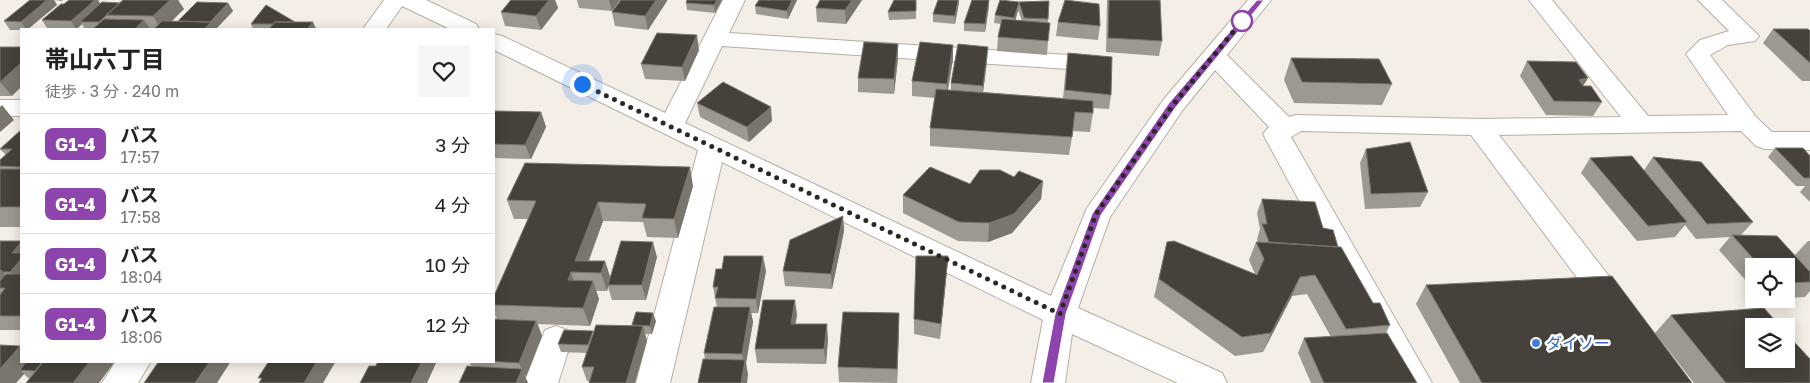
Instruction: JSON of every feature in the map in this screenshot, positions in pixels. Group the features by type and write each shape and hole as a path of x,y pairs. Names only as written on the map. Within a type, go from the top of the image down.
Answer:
{"street":[{"path":"375,28 395,0"},
{"path":"408,0 466,28"},
{"path":"671,126 734,0"},
{"path":"1048,383 1060,314 1096,214 1173,105 1260,0"},
{"path":"1540,0 1641,125"},
{"path":"1709,0 1756,36 1726,37 1704,46 1698,54 1747,123 1764,140 1810,141"},
{"path":"715,38 1099,64"},
{"path":"495,41 1060,314 1210,383"},
{"path":"1213,55 1285,128"},
{"path":"0,108 20,108"},
{"path":"1415,383 1276,134 1296,122 1478,126 1747,123"},
{"path":"1478,126 1632,329"},
{"path":"653,383 712,146"},
{"path":"1060,314 1061,383"},
{"path":"541,383 556,339"},
{"path":"119,383 134,363"}],"building":[{"path":"30,0 47,0 21,22 4,21"},
{"path":"69,0 95,0 71,21 42,20 61,4"},
{"path":"123,0 170,0 153,16 106,15"},
{"path":"511,0 549,0 536,16 501,12"},
{"path":"621,0 656,0 645,16 612,12"},
{"path":"687,0 717,0 714,5 686,3"},
{"path":"759,0 792,0 787,11 755,6"},
{"path":"820,0 852,0 845,10 816,8"},
{"path":"894,0 916,0 916,11 888,12"},
{"path":"938,0 958,0 955,16 933,14"},
{"path":"972,0 989,0 985,24 964,23"},
{"path":"1000,0 1019,2 1014,18 995,15"},
{"path":"1065,0 1099,4 1100,26 1058,22"},
{"path":"1109,0 1160,0 1162,41 1108,38"},
{"path":"1049,1 1048,19 1024,18 1019,2"},
{"path":"102,2 120,3 99,22 80,22"},
{"path":"197,2 228,3 210,22 178,21"},
{"path":"266,5 295,22 251,24"},
{"path":"104,19 144,20 136,28 94,28"},
{"path":"1002,19 1050,23 1048,41 998,37"},
{"path":"162,21 211,22 205,28 155,28"},
{"path":"275,22 313,22 308,28 270,28"},
{"path":"1773,29 1808,29 1810,31 1810,63"},
{"path":"657,33 697,35 682,67 641,64"},
{"path":"864,42 898,44 894,79 858,78"},
{"path":"920,42 953,45 947,84 912,81"},
{"path":"958,44 988,47 983,86 951,83"},
{"path":"0,47 20,47 20,64 0,82"},
{"path":"1068,53 1112,57 1111,95 1065,90"},
{"path":"1291,58 1379,59 1392,84 1302,82"},
{"path":"1527,61 1576,62 1588,78 1579,80 1583,86 1591,86 1602,102 1554,101"},
{"path":"723,82 771,107 747,127 697,103"},
{"path":"936,89 1093,101 1093,113 1075,112 1072,137 930,128"},
{"path":"495,111 541,112 525,145 495,144"},
{"path":"20,131 20,167 0,166 0,160 12,149 0,149"},
{"path":"1410,142 1428,192 1371,194 1366,149"},
{"path":"1775,148 1803,148 1810,156 1810,178 1804,178"},
{"path":"1632,156 1687,222 1648,226 1590,158"},
{"path":"1653,157 1701,162 1753,222 1707,224"},
{"path":"525,163 690,167 674,219 642,218 646,204 598,202 575,261 605,261 601,273 571,272 568,280 593,281 583,308 495,305 495,294 536,201 507,200"},
{"path":"930,167 970,184 980,170 1000,170 1014,177 1019,171 1043,181 1014,214 989,223 959,222 903,195"},
{"path":"0,169 19,169 20,207 0,207"},
{"path":"1262,199 1315,202 1323,228 1333,230 1338,247 1269,242 1262,224 1267,224"},
{"path":"843,216 831,274 783,271 790,240"},
{"path":"1732,235 1777,236 1810,272 1810,282 1795,283 1795,258 1753,258"},
{"path":"0,241 20,241 12,253 20,253 20,260 10,272 0,270"},
{"path":"621,241 653,242 642,285 608,285"},
{"path":"1174,241 1257,275 1264,259 1256,242 1341,247 1373,303 1380,303 1390,325 1346,329 1315,275 1300,277 1271,333 1242,337 1159,279 1167,242"},
{"path":"724,256 763,256 756,299 715,298 718,287 713,287 716,269 722,269"},
{"path":"916,256 948,256 941,324 914,319"},
{"path":"6,274 20,274 20,316 0,316 0,295 5,288 0,288 0,281"},
{"name":"ダイソー","path":"1612,276 1692,383 1482,383 1426,285"},
{"path":"763,300 795,300 791,324 827,324 824,349 755,349"},
{"path":"714,307 750,307 742,354 704,353"},
{"path":"1764,308 1773,318 1745,318 1745,368 1795,368 1795,343 1810,359 1810,383 1726,383 1671,315"},
{"path":"636,312 653,313 650,326 632,325"},
{"path":"843,312 899,313 897,369 838,367"},
{"path":"495,319 536,321 519,363 495,362"},
{"path":"596,325 643,326 626,383 589,383 594,367 582,367"},
{"path":"564,330 593,331 588,345 558,344"},
{"path":"1387,333 1417,383 1324,383 1304,338"},
{"path":"0,345 20,346 0,369"},
{"path":"703,359 745,360 741,383 698,383"},
{"path":"25,363 41,363 35,371 20,370"},
{"path":"42,363 88,363 73,383 26,383"},
{"path":"158,363 209,363 195,383 144,383"},
{"path":"268,363 316,363 304,383 259,383 262,378 258,378"},
{"path":"377,363 421,363 411,383 360,383 369,366 376,366"},
{"path":"467,366 522,369 516,383 459,383"}],"bus line":[{"name":"G1-4","path":"1048,383 1060,314 1096,214 1173,105 1260,0"}],"place":[{"name":"ダイソー","path":"1536,343"}],"route":[{"path":"582,84 1060,314 1096,214 1173,105 1242,21"}]}
